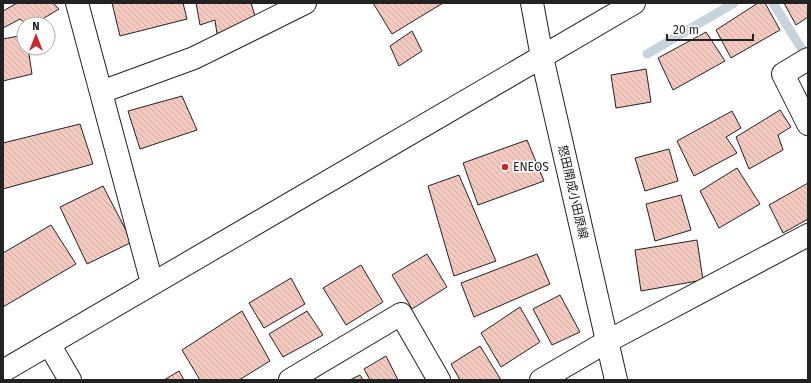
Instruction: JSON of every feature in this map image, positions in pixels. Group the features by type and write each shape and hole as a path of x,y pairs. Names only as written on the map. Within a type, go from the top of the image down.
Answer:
{"street":[{"path":"77,3 152,283"},
{"path":"101,92 194,58 305,3"},
{"name":"怒田開成小田原線","path":"532,3 542,57 616,380"},
{"path":"3,371 634,3"},
{"path":"808,58 783,74 808,124"},
{"path":"540,380 608,341 808,235"},
{"path":"290,380 400,314 439,380"},
{"path":"49,344 70,380"}],"building":[{"path":"17,3 53,3 59,9 47,16 16,16 16,21 3,28 3,11"},
{"path":"112,3 183,3 187,19 120,36"},
{"path":"196,3 251,3 256,19 217,34 215,20 200,25"},
{"path":"373,3 443,3 392,34"},
{"path":"758,3 765,3 780,30 731,58 716,30"},
{"path":"784,3 808,3 808,17 796,25"},
{"path":"412,31 422,51 399,66 390,46"},
{"path":"706,32 725,61 673,90 658,58"},
{"path":"16,37 16,56 29,56 32,74 3,81 3,39"},
{"path":"646,69 651,102 616,108 611,75"},
{"path":"182,96 197,130 140,149 128,111"},
{"path":"780,110 791,127 778,135 783,150 749,169 736,137"},
{"path":"732,111 741,128 726,137 737,153 694,176 677,141"},
{"path":"80,124 93,164 3,189 3,143"},
{"path":"527,140 544,181 478,205 463,163"},
{"path":"669,149 678,181 645,191 635,158"},
{"path":"737,168 760,204 719,228 700,191"},
{"path":"459,175 496,261 454,276 428,186"},
{"path":"808,183 808,219 783,233 769,205"},
{"path":"103,186 132,242 87,264 60,207"},
{"path":"681,195 691,230 655,241 646,204"},
{"path":"51,225 76,264 3,307 3,253"},
{"path":"697,240 703,280 641,291 635,250"},
{"path":"427,254 447,287 412,309 392,275"},
{"path":"537,254 550,284 474,317 461,283"},
{"path":"361,265 383,302 346,325 323,288"},
{"path":"291,278 305,304 264,328 249,303"},
{"path":"560,295 580,332 552,345 533,309"},
{"path":"520,307 540,342 501,367 481,333"},
{"path":"242,311 270,361 239,380 200,380 182,350"},
{"path":"307,311 323,335 283,357 269,334"},
{"path":"480,346 501,380 460,380 451,364"},
{"path":"386,356 398,380 370,380 364,369"},
{"path":"179,371 184,380 164,380"},
{"path":"360,375 363,380 350,380"}],"waterway":[{"path":"647,54 734,3"},
{"path":"773,3 808,59"}],"place":[{"name":"ENEOS","path":"505,167"}]}
